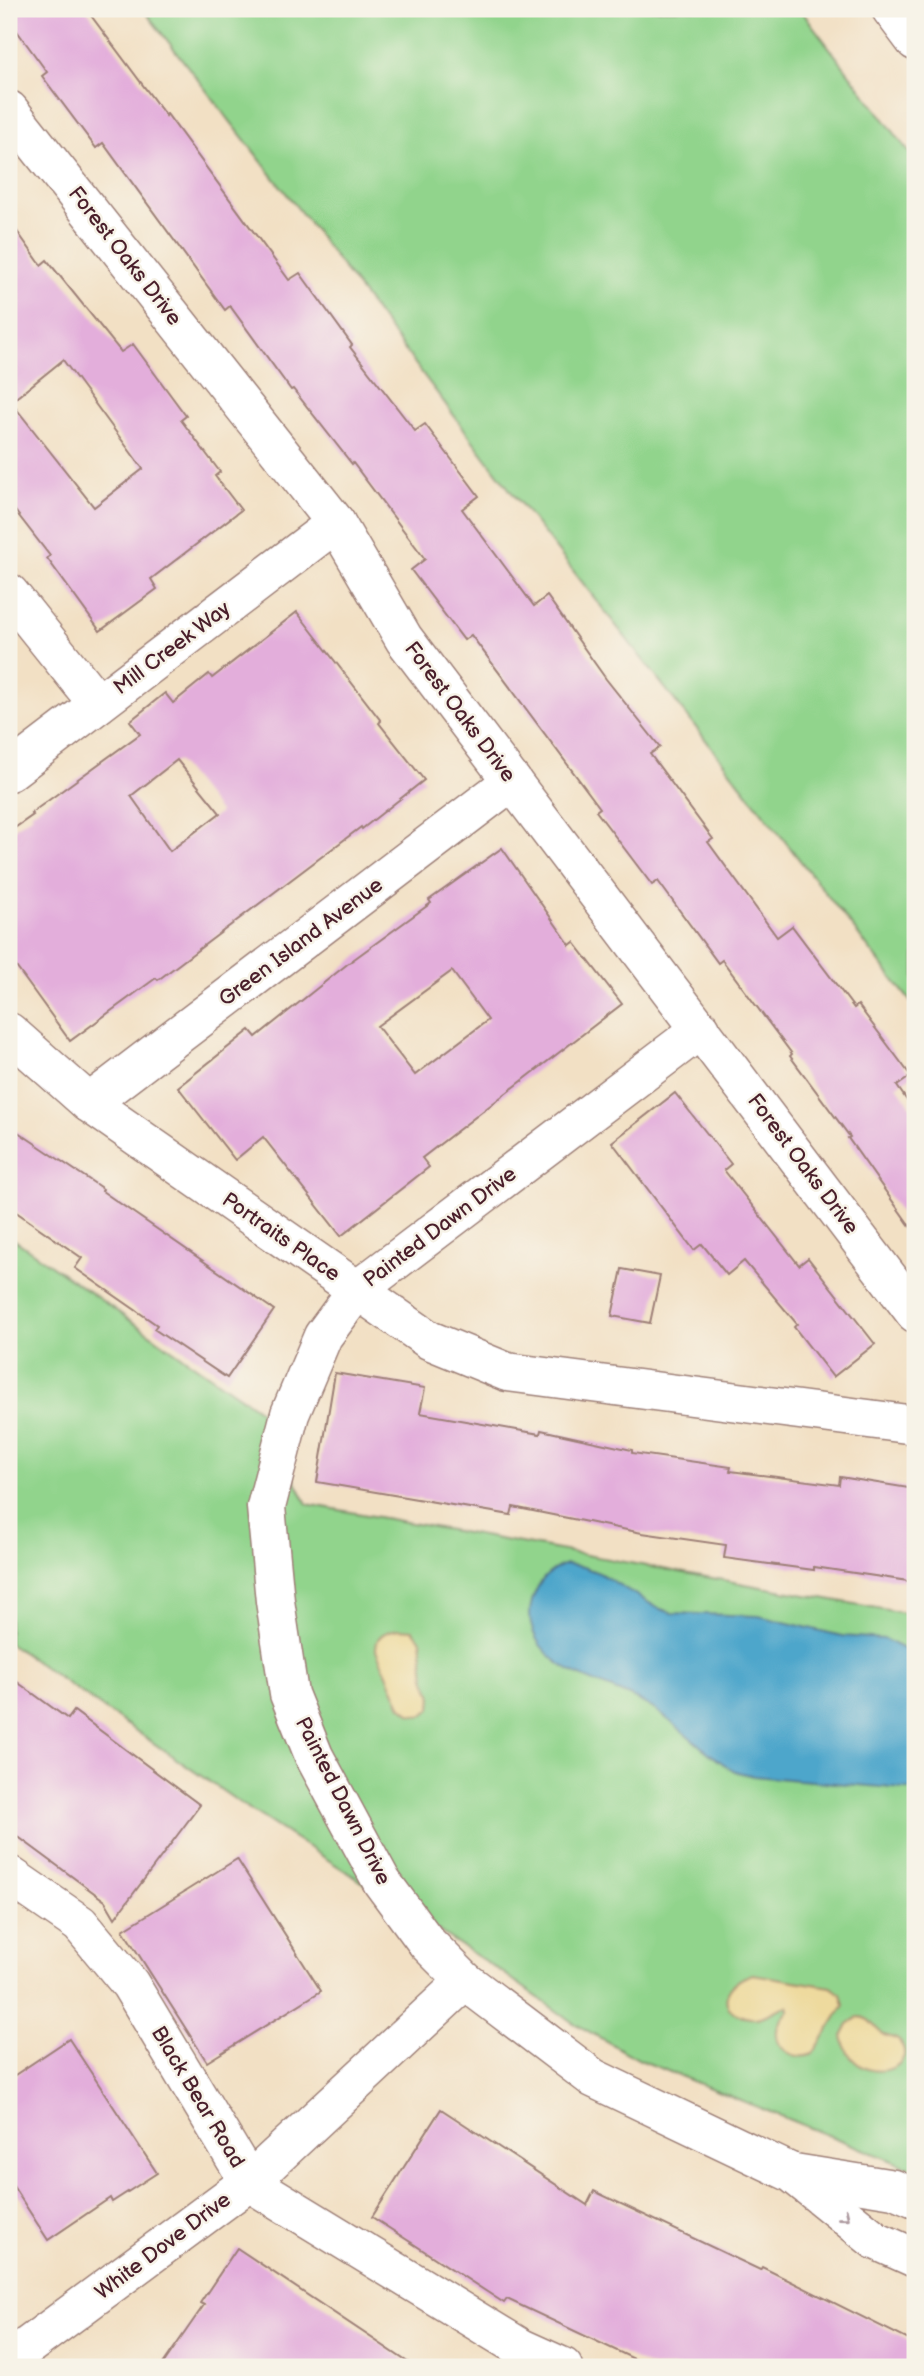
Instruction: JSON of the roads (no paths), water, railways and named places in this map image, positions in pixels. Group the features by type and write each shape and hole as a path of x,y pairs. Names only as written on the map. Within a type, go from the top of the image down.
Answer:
{"main road":[{"path":"891,9 915,41"},
{"name":"Forest Oaks Drive","path":"9,110 336,523 404,639 915,1313"},
{"name":"Mill Creek Way","path":"9,772 336,523"},
{"path":"9,593 98,704"},
{"name":"Green Island Avenue","path":"89,1103 512,781"},
{"name":"Painted Dawn Drive","path":"701,1029 357,1290 323,1336 290,1413 266,1507 275,1601 289,1694 314,1756 382,1882 427,1943 465,1980 593,2078 792,2173 875,2240 915,2258"},
{"name":"Portraits Place","path":"9,1032 89,1103 429,1340 507,1372 915,1425"},
{"name":"Black Bear Road","path":"9,1875 80,1924 130,1984 249,2182 521,2348 563,2367"},
{"name":"White Dove Drive","path":"9,2360 249,2182 465,1980"},
{"name":"Painted Dawn Drive","path":"792,2173 894,2189 915,2198"}],"water":[{"path":"566,1564 599,1573 658,1608 672,1613 759,1616 842,1636 884,1639 915,1655 915,1790 753,1776 738,1772 712,1756 652,1708 565,1668 541,1646 532,1630 530,1613 540,1583 548,1574"}]}
